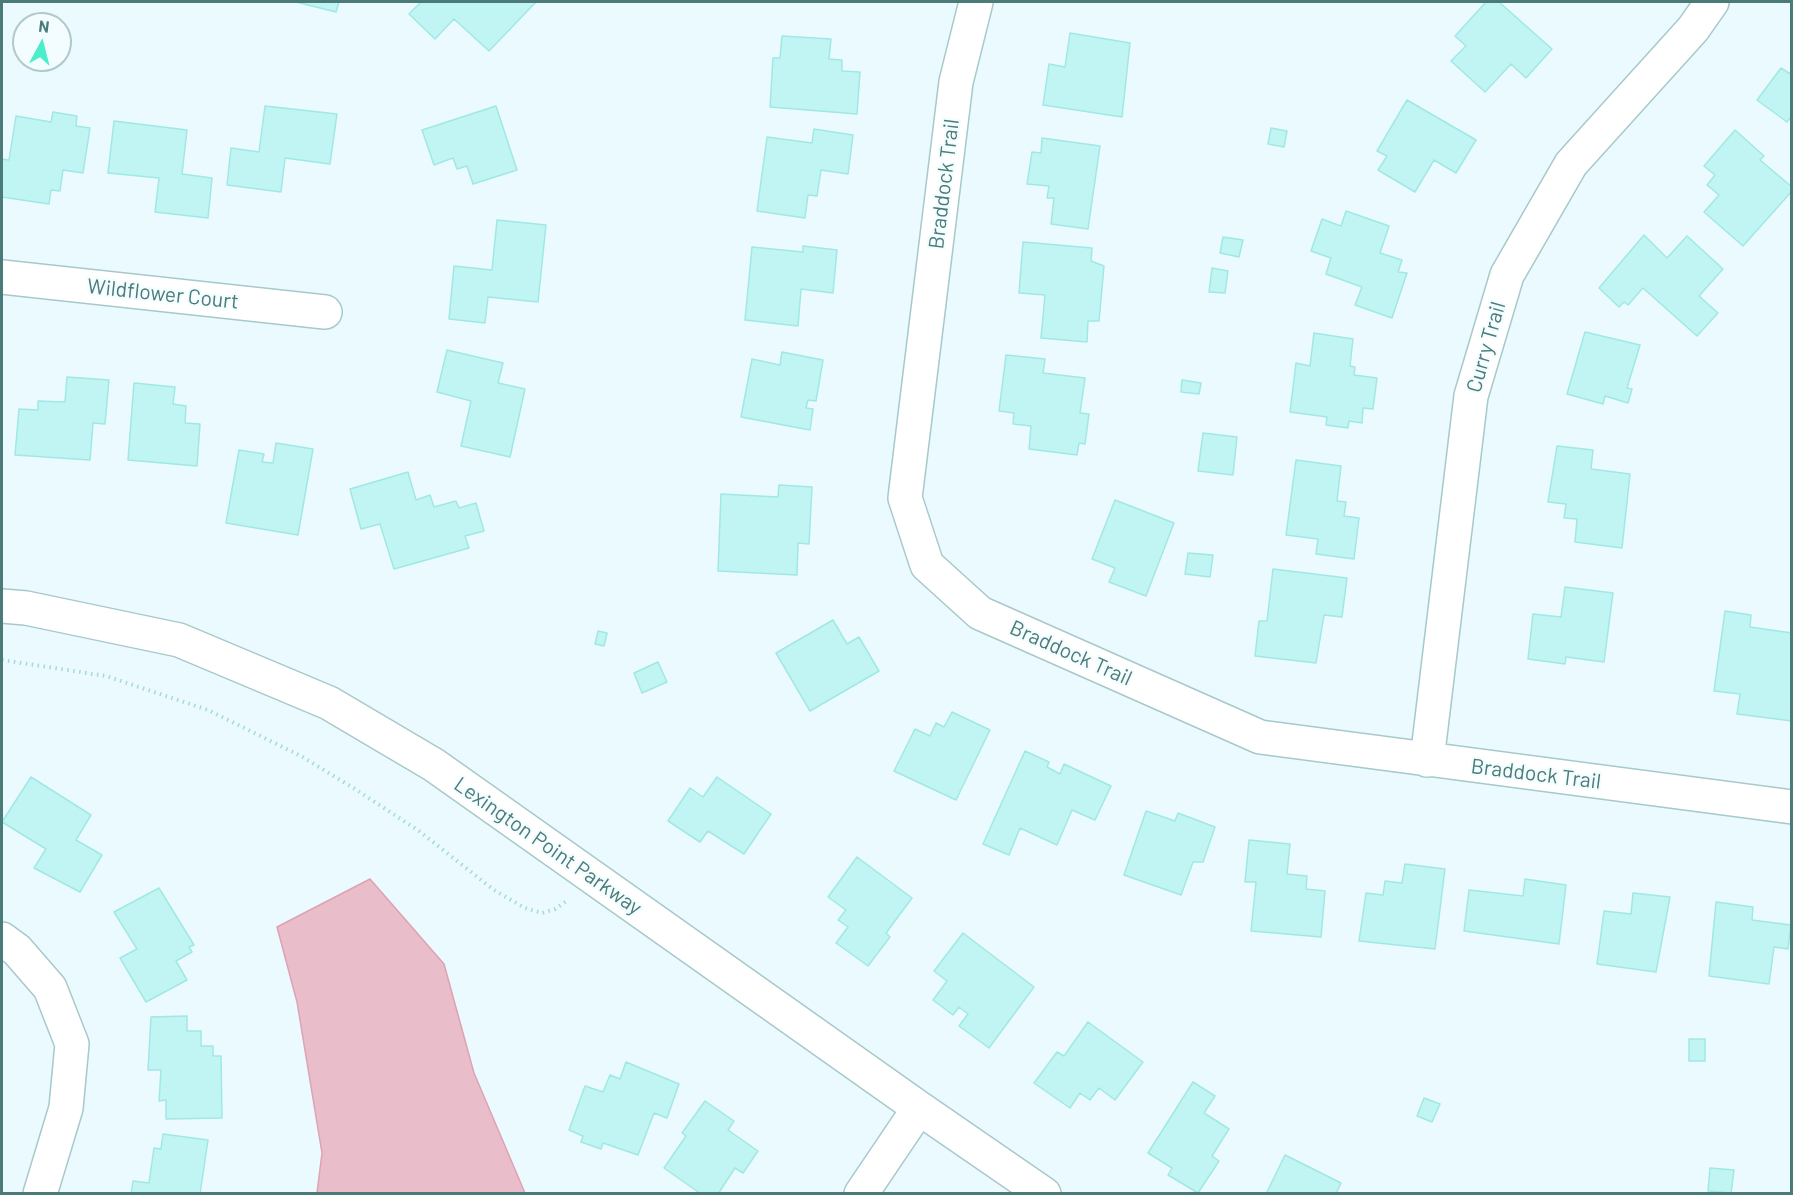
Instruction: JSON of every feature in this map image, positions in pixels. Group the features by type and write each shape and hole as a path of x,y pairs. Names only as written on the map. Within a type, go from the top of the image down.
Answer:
{"street":[{"name":"Braddock Trail","path":"976,2 956,82 905,498 927,565 980,613 1260,737 1791,807"},
{"name":"Curry Trail","path":"1427,760 1471,396 1507,275 1571,164 1693,29 1712,2"},
{"name":"Wildflower Court","path":"2,277 324,312"},
{"name":"Lexington Point Parkway","path":"2,606 26,608 179,640 330,703 434,765 594,880 1044,1194"},
{"path":"9,944 50,987 72,1044 66,1108 40,1194"},
{"path":"861,1194 919,1108"}],"path":[{"path":"2,660 106,676 208,710 301,756 355,789 419,831 494,890 525,908 542,913 555,909 594,880"}],"shaded area":[{"path":"370,879 444,964 474,1073 525,1193 317,1193 322,1153 297,1002 277,927"}],"building":[{"path":"296,2 339,2 336,12"},
{"path":"421,2 536,2 489,51 454,19 435,39 409,14"},
{"path":"1486,2 1499,2 1552,49 1526,78 1511,64 1485,92 1451,61 1466,46 1455,36"},
{"path":"1070,33 1130,43 1122,117 1043,105 1049,64 1065,67"},
{"path":"782,36 831,39 829,59 842,60 842,71 860,72 857,114 770,107 773,58 780,58"},
{"path":"1781,68 1792,75 1792,115 1787,122 1757,100"},
{"path":"1407,100 1476,140 1456,173 1434,160 1415,192 1378,170 1387,156 1377,151"},
{"path":"265,106 337,114 330,164 285,158 281,192 227,185 231,148 259,152"},
{"path":"496,106 517,170 473,184 467,166 457,169 453,158 434,165 422,130"},
{"path":"53,112 77,116 76,126 90,128 83,173 63,170 60,191 51,190 49,204 2,197 2,159 9,160 16,116 51,122"},
{"path":"114,121 187,130 182,174 212,178 208,218 155,212 159,178 108,173"},
{"path":"1271,128 1287,131 1284,147 1268,144"},
{"path":"814,129 853,135 848,174 821,170 817,196 808,195 805,218 757,211 767,137 812,143"},
{"path":"1735,130 1764,156 1760,160 1792,187 1792,191 1743,246 1704,212 1719,195 1707,185 1715,175 1704,166"},
{"path":"1042,138 1100,146 1088,229 1051,224 1054,198 1047,198 1049,186 1027,184 1032,152 1041,153"},
{"path":"1346,211 1389,226 1380,253 1402,260 1398,272 1407,273 1392,318 1355,305 1362,287 1326,274 1331,258 1311,251 1322,219 1341,226"},
{"path":"497,220 546,225 538,302 488,297 485,323 449,319 454,266 492,270"},
{"path":"1644,235 1667,258 1687,236 1723,269 1699,296 1718,313 1697,336 1643,288 1628,305 1624,302 1619,307 1599,288"},
{"path":"1223,237 1243,240 1239,257 1220,253"},
{"path":"1023,242 1092,248 1091,261 1104,266 1099,321 1088,321 1087,342 1041,338 1045,295 1019,293"},
{"path":"803,246 837,250 833,293 801,289 798,326 745,320 752,247 803,252"},
{"path":"1212,268 1228,271 1225,293 1209,292"},
{"path":"1585,332 1640,345 1627,388 1632,389 1628,403 1605,396 1603,404 1567,394"},
{"path":"1314,333 1353,339 1350,366 1355,367 1354,375 1377,378 1373,409 1363,408 1362,423 1349,421 1348,428 1326,425 1327,417 1290,412 1296,363 1310,366"},
{"path":"447,350 503,363 498,383 525,389 510,457 461,446 471,401 437,392"},
{"path":"782,352 823,360 816,401 808,400 806,408 813,409 810,430 741,417 752,359 780,365"},
{"path":"1006,355 1045,359 1043,373 1085,378 1080,413 1089,414 1085,444 1079,443 1077,455 1029,449 1031,426 1013,424 1014,413 999,411"},
{"path":"67,377 109,380 105,424 93,423 90,460 15,455 19,409 38,410 38,401 65,402"},
{"path":"1182,380 1201,383 1199,394 1181,392"},
{"path":"134,383 175,387 173,404 186,406 185,423 200,424 197,466 128,460"},
{"path":"1203,433 1237,437 1233,475 1198,471"},
{"path":"276,443 313,449 298,535 226,523 239,450 264,454 262,462 273,463"},
{"path":"1557,446 1593,450 1591,469 1630,474 1622,548 1575,542 1577,519 1564,518 1566,504 1548,502"},
{"path":"1296,460 1341,466 1337,501 1346,502 1344,516 1359,518 1354,559 1316,554 1318,539 1286,535"},
{"path":"408,472 416,500 430,495 434,507 456,501 459,508 476,503 484,531 465,536 469,548 394,569 380,524 361,529 350,489"},
{"path":"779,485 812,487 809,544 798,543 797,575 718,571 721,494 778,497"},
{"path":"1115,500 1174,523 1146,596 1109,582 1115,568 1092,559"},
{"path":"1188,553 1213,555 1210,577 1185,574"},
{"path":"1273,569 1347,578 1342,617 1324,615 1316,663 1255,656 1259,621 1267,621"},
{"path":"1565,587 1613,593 1604,662 1566,657 1565,664 1528,659 1533,614 1561,617"},
{"path":"1725,611 1751,615 1750,627 1792,633 1792,721 1737,714 1740,694 1714,691"},
{"path":"833,620 847,644 859,637 879,671 810,711 776,653"},
{"path":"598,631 607,633 604,646 595,644"},
{"path":"658,662 667,682 642,693 634,673"},
{"path":"952,712 990,730 956,800 894,771 915,729 930,736 936,723 944,727"},
{"path":"1025,751 1049,762 1047,767 1060,774 1064,764 1111,786 1095,820 1072,810 1057,845 1020,828 1009,855 983,844"},
{"path":"31,777 91,815 76,840 102,855 80,892 34,868 46,849 2,822"},
{"path":"717,777 771,814 744,854 708,831 700,842 668,821 690,788 703,797"},
{"path":"1146,811 1175,821 1178,813 1215,827 1203,862 1193,862 1181,895 1124,875"},
{"path":"1249,840 1290,844 1287,874 1307,876 1306,889 1325,891 1321,937 1251,931 1256,882 1245,882"},
{"path":"857,857 912,898 886,933 890,937 868,966 836,943 848,927 838,920 846,910 828,897"},
{"path":"1405,864 1445,869 1435,949 1359,941 1366,893 1383,895 1385,881 1402,883"},
{"path":"1525,879 1566,885 1559,944 1464,931 1469,890 1523,896"},
{"path":"159,888 194,945 189,947 192,952 176,961 187,980 146,1002 120,958 137,949 114,912"},
{"path":"1633,893 1670,897 1656,972 1597,964 1604,911 1631,914"},
{"path":"1716,902 1753,907 1752,920 1791,925 1788,949 1774,947 1769,984 1709,976"},
{"path":"963,933 1034,987 989,1048 959,1026 968,1014 959,1007 953,1015 933,1000 947,981 934,971"},
{"path":"187,1016 187,1031 201,1031 201,1046 213,1046 213,1056 221,1056 222,1118 166,1119 166,1100 159,1101 161,1070 148,1070 151,1017"},
{"path":"1088,1022 1143,1062 1115,1100 1099,1088 1090,1100 1080,1093 1070,1108 1034,1083 1057,1052 1064,1056"},
{"path":"1689,1039 1705,1039 1705,1061 1689,1061"},
{"path":"626,1062 679,1084 667,1118 654,1113 638,1155 603,1143 601,1149 581,1142 583,1136 569,1130 585,1086 603,1092 610,1075 620,1079"},
{"path":"1193,1082 1215,1096 1204,1113 1229,1129 1212,1156 1219,1161 1198,1193 1168,1175 1172,1168 1148,1153"},
{"path":"1424,1098 1440,1104 1432,1122 1417,1116"},
{"path":"705,1101 734,1121 728,1130 758,1151 743,1173 735,1168 718,1194 701,1194 664,1168 686,1136 682,1133"},
{"path":"163,1134 208,1140 200,1194 131,1194 133,1181 149,1183 154,1148 161,1149"},
{"path":"1285,1155 1341,1183 1336,1194 1266,1194"},
{"path":"1710,1168 1734,1170 1731,1193 1708,1191"}]}
